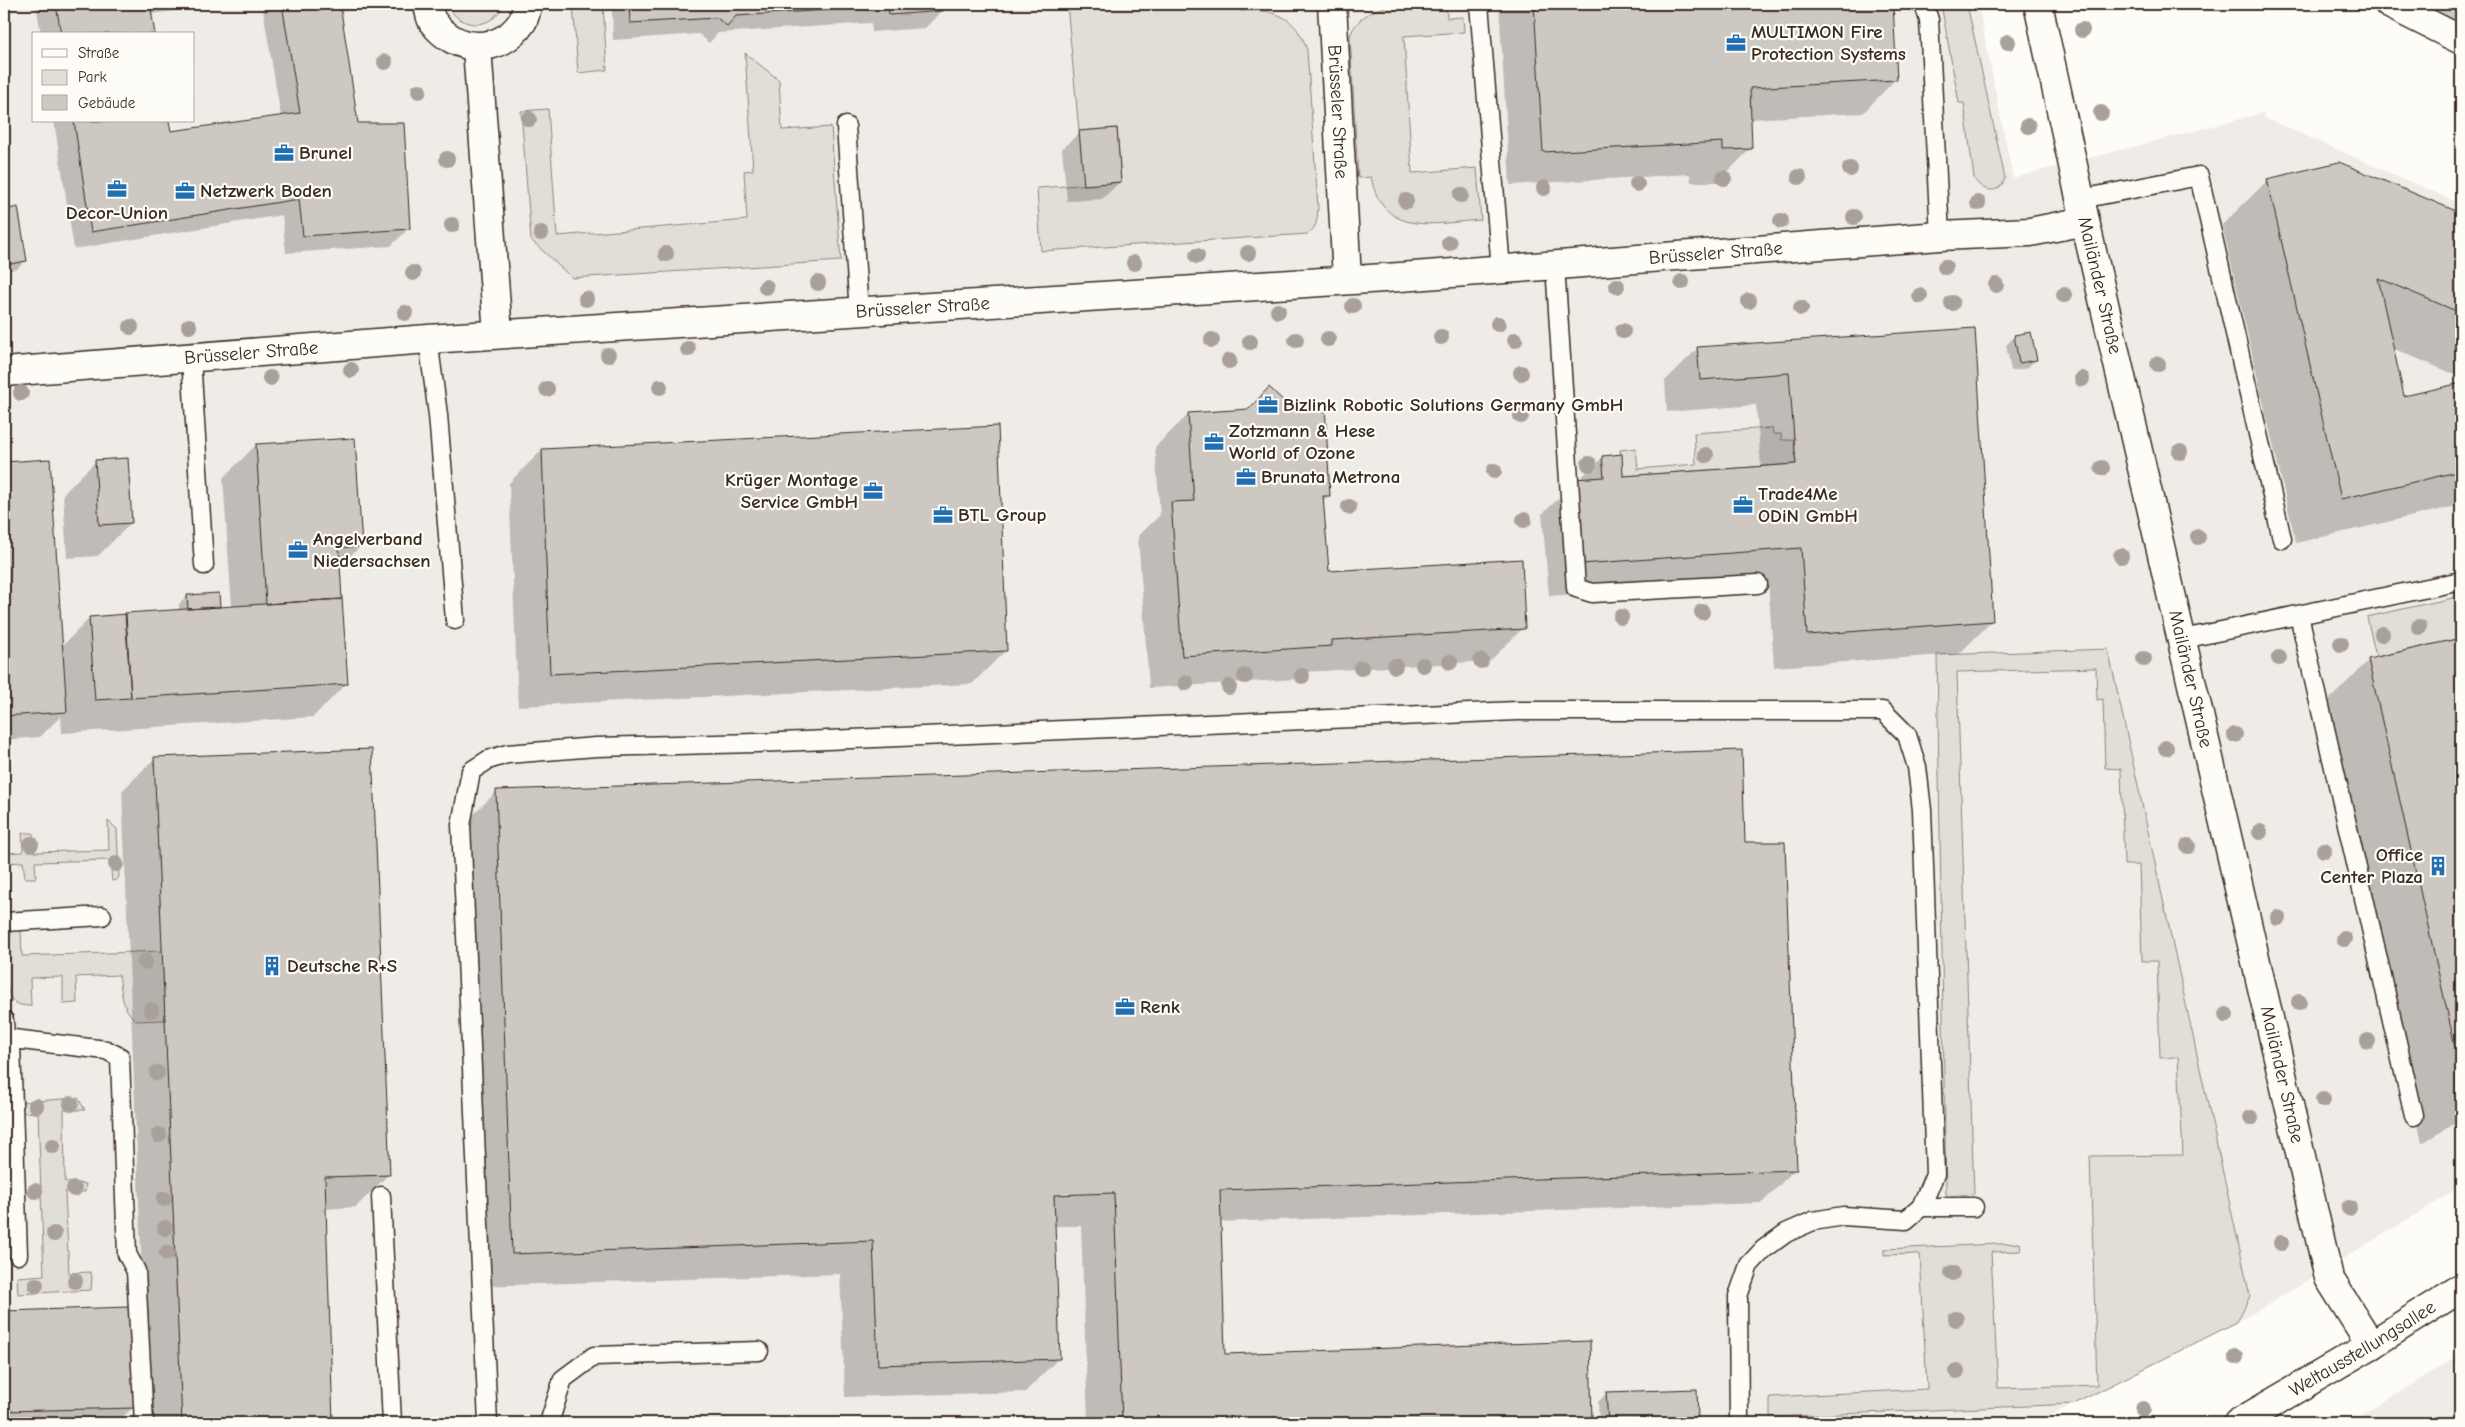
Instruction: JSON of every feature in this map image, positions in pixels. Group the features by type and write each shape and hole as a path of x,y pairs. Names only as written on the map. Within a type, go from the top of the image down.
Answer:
{"street":[{"path":"428,4 432,21 451,40 477,48 504,41 523,22 528,4"},
{"name":"Brüsseler Straße","path":"1332,4 1347,279"},
{"name":"Mailänder Straße","path":"2038,4 2083,210 2329,1278 2371,1345"},
{"path":"2389,4 2461,40"},
{"path":"477,48 498,334"},
{"name":"Brüsseler Straße","path":"4,372 498,334 1502,269 1940,236 2030,232 2083,210"},
{"name":"Weltausstellungsallee","path":"2238,1423 2371,1345 2461,1288"}],"lane":[{"path":"1479,4 1502,269"},
{"path":"1924,4 1929,20 1940,236"},
{"path":"846,126 858,312"},
{"path":"2083,210 2199,176 2282,538"},
{"path":"1554,265 1576,588 1592,593 1758,584"},
{"path":"428,339 438,415 455,620"},
{"path":"191,358 204,565"},
{"path":"2183,639 2461,581"},
{"path":"2299,616 2414,1116"},
{"path":"488,1423 461,825 471,771 488,760 507,754 596,748 766,743 1516,711 1883,710 1907,735 1917,767 1922,810 1935,1174 1921,1207 1906,1220 1843,1216 1812,1221 1764,1248 1749,1265 1738,1296 1739,1423"},
{"path":"4,922 102,916"},
{"path":"4,1020 4,1038 11,1045 18,1255"},
{"path":"4,1038 106,1050 120,1057 127,1254 136,1271 144,1423"},
{"path":"382,1196 392,1423"},
{"path":"1921,1207 1974,1207"},
{"path":"549,1423 563,1378 594,1356 759,1351"}],"shaded area":[{"path":"4,4 1978,4 2013,178 2263,113 2265,118 2461,204 2461,1187 2254,1313 2036,1423 4,1423"},
{"path":"2461,1354 2461,1423 2347,1423 2376,1407"}],"green space":[{"path":"448,4 503,4 492,19 476,24 467,23 459,19"},
{"path":"573,4 603,4 607,70 578,73"},
{"path":"1067,4 1240,4 1240,11 1252,10 1273,13 1290,22 1303,38 1307,50 1318,207 1314,228 1308,234 1041,251 1037,188 1121,182 1117,128 1079,131"},
{"path":"1395,4 1446,4 1447,18 1463,17 1464,32 1404,36 1412,173 1477,168 1481,220 1429,224 1399,218 1387,210 1377,196 1371,177 1358,178 1350,36 1362,18 1374,11"},
{"path":"1941,4 1967,4 2005,178 2003,184 1995,190 1986,189 1977,183 1974,178 1964,103 1959,103"},
{"path":"745,53 779,80 782,130 831,127 841,261 572,278 531,240 521,111 548,109 557,236 747,220 744,171 753,170"},
{"path":"1772,428 1773,434 1781,434 1782,440 1794,440 1796,464 1623,476 1620,450 1636,448 1638,469 1696,464 1694,433"},
{"path":"2461,596 2461,638 2376,657 2367,617"},
{"path":"2108,649 2250,1296 2237,1322 2074,1404 1770,1417 1770,1397 1927,1389 1920,1254 1884,1255 1884,1249 2020,1243 2021,1251 1991,1252 1998,1388 2097,1385 2090,1156 2183,1155 2178,1057 2160,1058 2157,961 2142,961 2139,865 2124,865 2121,769 2105,768 2103,699 2097,700 2096,668 1957,672 1974,1194 1946,1196 1937,655"},
{"path":"108,821 117,829 119,876 117,880 112,881 110,860 35,862 36,878 25,878 23,862 4,863 4,853 23,852 22,833 33,833 34,852 109,850"},
{"path":"21,929 22,956 163,951 165,1020 136,1021 127,1011 119,975 76,977 77,1003 63,1004 63,977 30,978 31,1006 16,1003 12,1000 8,989 5,971 5,946 10,934"},
{"path":"78,1098 85,1110 64,1110 65,1182 86,1184 85,1192 65,1192 69,1273 90,1272 92,1276 91,1290 18,1294 17,1277 44,1275 38,1112 19,1113 21,1102"}],"building":[{"path":"56,4 150,4 155,32 61,32"},
{"path":"282,4 340,4 358,123 404,123 410,229 303,236 299,199 91,232 74,122 169,122 171,131 300,113"},
{"path":"629,4 943,4 943,11 889,15 888,6 736,16 727,26 717,18 630,23"},
{"path":"1534,4 1893,4 1897,80 1750,88 1752,149 1723,150 1723,142 1543,152"},
{"path":"1117,128 1121,182 1084,185 1079,131"},
{"path":"2339,162 2461,213 2461,313 2378,278 2404,396 2461,383 2461,471 2341,499 2267,179"},
{"path":"18,207 27,261 4,265 4,210"},
{"path":"1975,328 1993,621 1807,635 1801,548 1581,564 1575,479 1604,477 1602,456 1622,454 1623,476 1796,464 1789,373 1700,380 1697,347"},
{"path":"2031,332 2037,360 2019,363 2014,335"},
{"path":"1269,387 1290,407 1325,405 1330,496 1323,496 1329,571 1522,559 1525,629 1332,640 1332,646 1182,656 1171,502 1194,501 1188,413 1249,409"},
{"path":"998,426 1007,651 550,674 542,449"},
{"path":"355,438 362,546 339,548 342,599 266,604 256,444"},
{"path":"128,458 132,523 99,525 95,460"},
{"path":"50,459 67,712 4,716 4,462"},
{"path":"219,593 220,607 188,609 187,595"},
{"path":"342,599 348,684 131,698 125,613"},
{"path":"126,614 131,698 95,700 89,617"},
{"name":"Office Center Plaza","path":"2461,638 2461,1073 2368,659"},
{"name":"Deutsche R+S","path":"372,749 390,1175 325,1177 333,1423 182,1423 154,757"},
{"path":"1742,750 1745,842 1785,842 1797,1170 1220,1190 1225,1354 1590,1341 1592,1423 1122,1423 1114,1193 1054,1195 1060,1359 878,1365 873,1241 512,1254 496,790"},
{"path":"129,1307 135,1408 4,1411 4,1311"},
{"path":"1697,1389 1698,1423 1608,1423 1606,1392"}],"place":[{"name":"MULTIMON Fire Protection Systems","path":"1736,43"},
{"name":"Brunel","path":"284,153"},
{"name":"Decor-Union","path":"117,189"},
{"name":"Netzwerk Boden","path":"185,191"},
{"name":"Bizlink Robotic Solutions Germany GmbH","path":"1268,405"},
{"name":"Zotzmann & Hese World of Ozone","path":"1214,442"},
{"name":"Brunata Metrona","path":"1246,477"},
{"name":"Krüger Montage Service GmbH","path":"873,491"},
{"name":"Trade4Me ODiN GmbH","path":"1743,505"},
{"name":"BTL Group","path":"943,515"},
{"name":"Angelverband Niedersachsen","path":"298,550"},
{"name":"Office Center Plaza","path":"2438,866"},
{"name":"Deutsche R+S","path":"272,966"},
{"name":"Renk","path":"1125,1007"}]}
